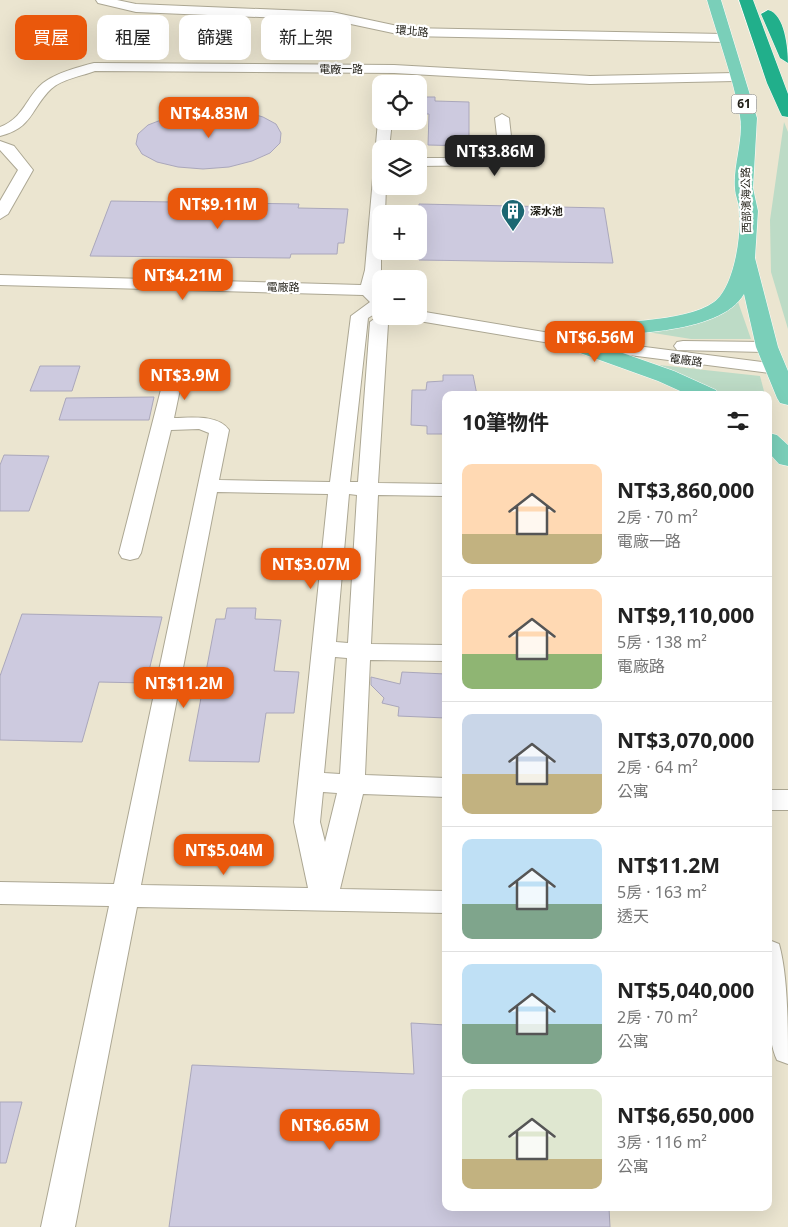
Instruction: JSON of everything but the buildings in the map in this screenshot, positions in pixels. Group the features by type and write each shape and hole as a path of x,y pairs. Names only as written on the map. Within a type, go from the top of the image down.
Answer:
{"highway":[{"path":"746,0 775,83 788,112"},
{"path":"761,0 788,58"}],"main road":[{"name":"西部濱海公路","path":"714,0 735,77 749,118 744,188 748,211 745,258 777,346 788,398"},
{"path":"575,337 674,323 713,311 731,298 745,258"},
{"path":"575,337 699,391"},
{"path":"772,443 788,459"}],"street":[{"name":"環北路","path":"102,0 136,8 332,16 407,32 724,38"},
{"name":"電廠一路","path":"0,132 10,128 27,115 46,87 55,80 94,67 394,69 590,80 735,77"},
{"path":"427,162 498,162 506,155 502,118"},
{"path":"0,145 9,149 26,170 0,214"},
{"path":"373,270 378,195"},
{"name":"電廠路","path":"0,280 372,303"},
{"name":"電廠路","path":"427,305 698,362 783,370"},
{"path":"324,900 307,822 339,488 360,316 372,308"},
{"name":"電廠路","path":"427,317 575,337 692,347 777,346"},
{"path":"324,900 352,785 379,325"},
{"path":"130,553 163,424 174,370"},
{"path":"58,1227 219,430 200,423 163,424"},
{"path":"208,486 368,487 442,490"},
{"path":"324,648 359,652 442,653"},
{"path":"311,782 442,788"},
{"path":"772,800 788,800"},
{"path":"0,893 442,902"},
{"path":"772,968 788,1051"}],"green space":[{"path":"784,122 788,132 788,329 771,272 770,220"},
{"path":"737,299 751,339 691,339 641,331"},
{"path":"659,365 760,376 764,391 714,391"}],"place":[{"name":"深水池","path":"513,232"}]}
